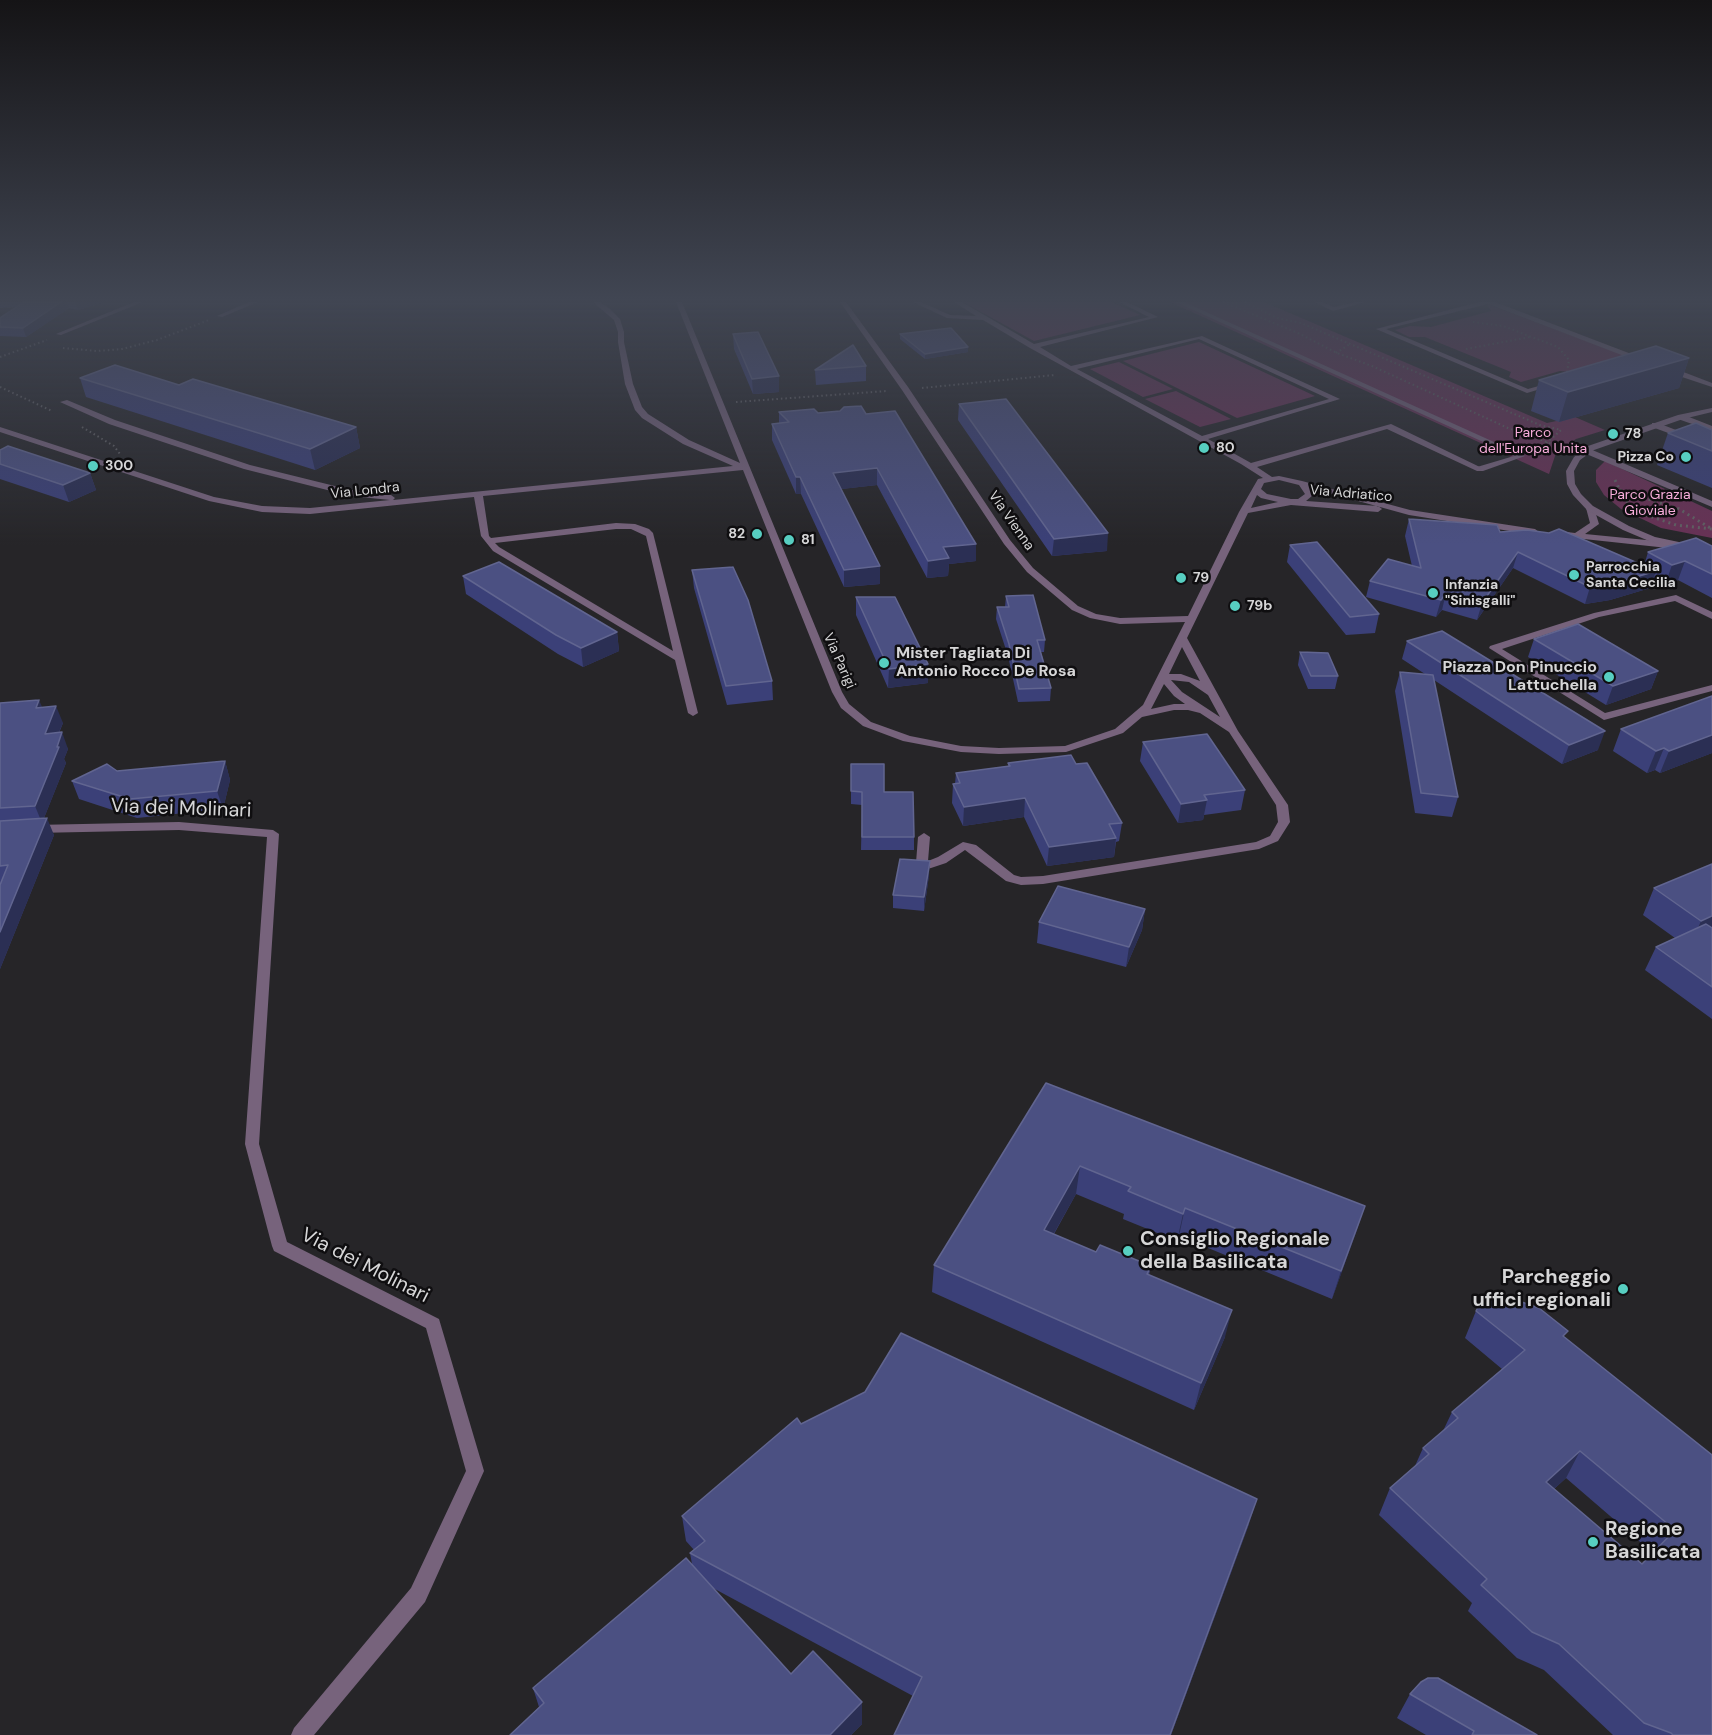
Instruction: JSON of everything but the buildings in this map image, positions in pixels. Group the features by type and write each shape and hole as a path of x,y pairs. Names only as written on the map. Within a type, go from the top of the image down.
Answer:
{"street":[{"path":"629,383 638,408 645,416 686,442 744,467"},
{"name":"Via Parigi","path":"711,383 837,692 845,706 867,724 907,739 962,748 999,752 1066,749 1119,731 1147,707 1192,619"},
{"name":"Via Vienna","path":"901,383 1007,542 1030,570 1075,608 1093,616 1120,621 1192,619"},
{"name":"Via Adriatico","path":"1098,383 1203,438 1270,479 1287,479 1409,512 1504,529 1677,546 1712,552"},
{"path":"1203,438 1336,399 1301,383"},
{"path":"1250,466 1388,426 1480,469 1521,456 1359,383"},
{"path":"1507,383 1527,391 1561,383"},
{"path":"64,402 112,422 247,467 351,493 413,500"},
{"path":"1589,450 1655,425 1707,411 1712,405"},
{"path":"1682,417 1712,429"},
{"path":"1655,425 1712,447"},
{"name":"Via Londra","path":"0,429 212,499 262,509 310,511 744,467"},
{"path":"1589,450 1712,504"},
{"name":"Via Adriatico","path":"1589,450 1577,459 1570,471 1571,484 1577,495 1590,508 1626,528 1677,546"},
{"path":"1192,619 1243,512 1261,481 1270,479"},
{"name":"Via Adriatico","path":"1291,502 1309,495 1310,491 1302,483"},
{"name":"Via Adriatico","path":"1257,487 1264,496 1291,502 1409,512"},
{"path":"478,493 483,527 488,541 496,549 680,659"},
{"path":"1243,512 1291,502"},
{"path":"1577,535 1595,524 1590,508"},
{"path":"488,541 616,526 632,526 646,531 650,536 693,713"},
{"path":"1712,616 1676,598 1586,618 1494,648 1604,717 1712,688"},
{"path":"924,837 922,863 927,865 942,860 963,846 972,848 1010,878 1021,881 1043,880 1258,845 1274,838 1284,822 1282,805 1233,730 1182,638"},
{"path":"1163,677 1193,680 1217,699"},
{"path":"1163,677 1185,700 1233,730"},
{"path":"1136,717 1174,707 1204,711"},
{"name":"Via dei Molinari","path":"21,830 179,826 273,834 252,1144 280,1246 433,1324 475,1471 418,1596 301,1735"}],"path":[{"path":"929,387 972,383"},
{"path":"1409,383 1508,428 1568,449 1575,444 1589,450"},
{"path":"1441,383 1540,425 1561,430 1546,441"},
{"path":"0,387 57,414"},
{"path":"740,401 886,391"},
{"path":"77,424 114,446 123,458 126,471"},
{"path":"1615,479 1619,490 1629,504 1653,518 1682,526 1712,529"},
{"path":"1619,490 1679,509 1712,529"}],"green space":[{"path":"1116,383 1161,383 1173,389 1143,397"},
{"path":"1167,383 1287,383 1315,396 1237,418"},
{"name":"Parco dell'Europa Unita","path":"1348,383 1453,383 1547,423 1575,417 1605,430 1576,439 1556,453 1549,474"},
{"path":"1176,391 1231,419 1200,427 1145,399"},
{"name":"Parco Grazia Gioviale","path":"1605,461 1712,511 1712,538 1661,528 1621,509 1604,495 1596,482 1596,470"}],"place":[{"name":"78","path":"1613,434"},
{"name":"80","path":"1204,448"},
{"name":"Pizza Co","path":"1686,457"},
{"name":"300","path":"93,466"},
{"name":"82","path":"757,534"},
{"name":"81","path":"789,540"},
{"name":"Parrocchia Santa Cecilia","path":"1574,575"},
{"name":"79","path":"1181,578"},
{"name":"Infanzia \"Sinisgalli\"","path":"1433,593"},
{"name":"79b","path":"1235,606"},
{"name":"Mister Tagliata Di Antonio Rocco De Rosa","path":"884,663"},
{"name":"Piazza Don Pinuccio Lattuchella","path":"1609,677"},
{"name":"Consiglio Regionale della Basilicata","path":"1128,1251"},
{"name":"Parcheggio uffici regionali","path":"1623,1289"},
{"name":"Regione Basilicata","path":"1593,1542"}]}
